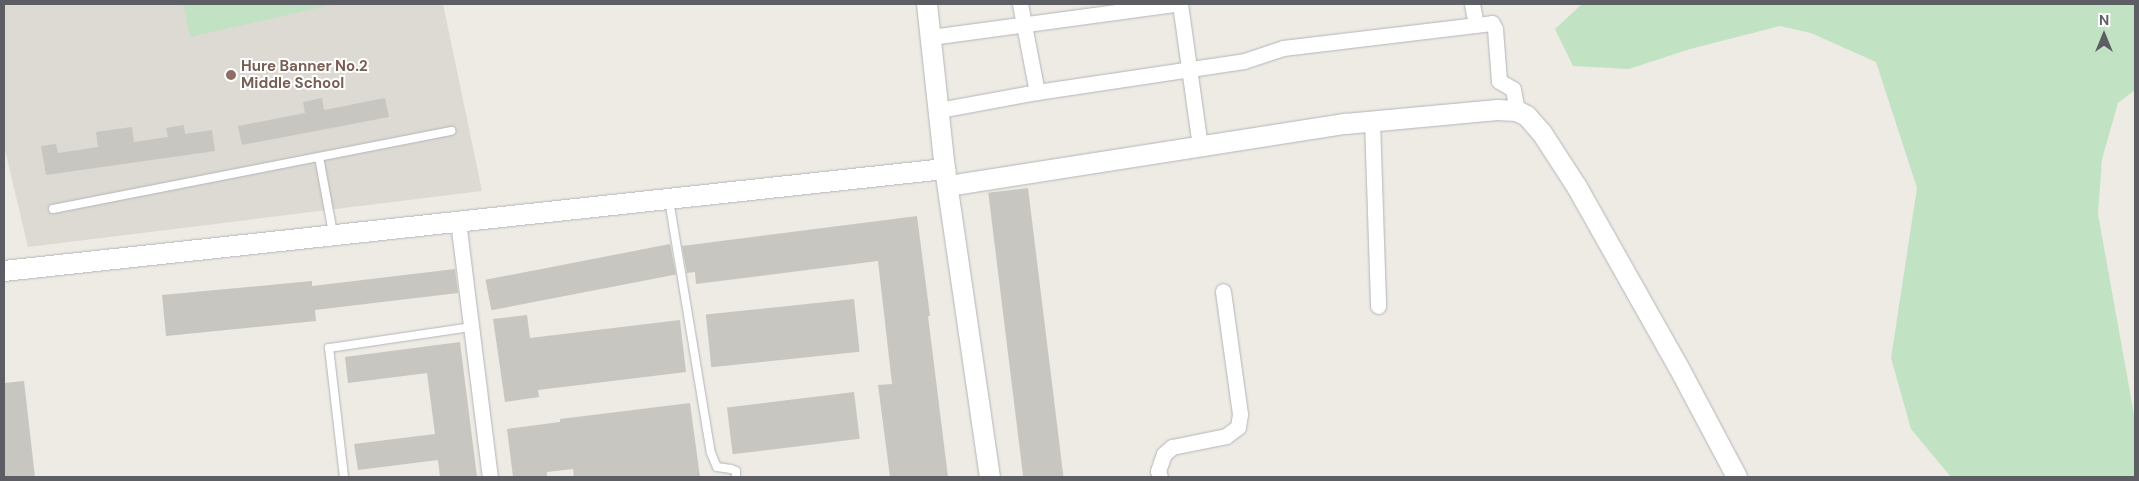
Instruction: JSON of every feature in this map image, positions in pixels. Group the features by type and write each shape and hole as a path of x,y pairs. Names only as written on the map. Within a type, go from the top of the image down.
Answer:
{"street":[{"path":"927,4 946,178 990,477"},
{"path":"1020,4 1037,92"},
{"path":"931,37 1174,4"},
{"path":"1180,4 1200,146"},
{"path":"1472,4 1476,25"},
{"path":"939,110 1037,92 1244,61 1283,48 1492,23 1495,29 1499,81 1513,89 1517,111"},
{"path":"4,271 669,198 946,178 1200,146 1372,121 1497,110 1517,111 1527,116 1542,133 1577,187 1678,366 1736,477"},
{"path":"1372,121 1378,306"},
{"path":"458,221 490,477"},
{"path":"1160,477 1158,471 1164,454 1172,447 1226,436 1238,427 1240,414 1223,290"}],"lane":[{"path":"53,209 451,130"},
{"path":"319,157 334,235"},
{"path":"669,198 711,453 717,468 731,468 736,471 736,477"},
{"path":"344,477 329,348 471,327"}],"shaded area":[{"name":"Hure Banner No.2 Middle School","path":"4,4 443,4 482,191 28,247 4,146"}],"green space":[{"path":"183,4 335,4 190,37"},
{"path":"1582,4 2135,4 2135,90 2118,103 2102,159 2098,214 2135,420 2135,477 1951,477 1911,429 1891,358 1917,188 1876,62 1811,33 1780,26 1690,49 1629,69 1573,66 1555,29"}],"building":[{"path":"322,98 324,110 385,98 389,117 242,145 238,126 305,113 303,102"},
{"path":"184,125 185,134 212,130 215,151 46,175 41,146 56,144 58,153 98,147 96,132 132,127 134,142 168,137 166,128"},
{"path":"1028,188 1063,477 1023,477 988,193"},
{"path":"917,216 948,477 890,477 878,385 892,384 878,261 696,284 695,272 687,273 682,246"},
{"path":"670,244 676,274 491,310 485,280"},
{"path":"455,269 458,293 315,310 316,321 166,336 162,295 312,281 312,286"},
{"path":"854,299 860,352 711,367 706,315"},
{"path":"527,315 530,338 680,320 686,372 538,390 539,397 505,402 493,319"},
{"path":"460,342 477,477 440,477 438,460 358,470 354,444 435,434 427,373 348,383 345,357"},
{"path":"24,381 35,477 4,477 4,383"},
{"path":"854,392 860,439 733,454 727,408"},
{"path":"690,403 700,477 574,477 573,469 547,472 547,477 513,477 507,429 560,422 560,419"}],"place":[{"name":"Hure Banner No.2 Middle School","path":"231,75"}]}
